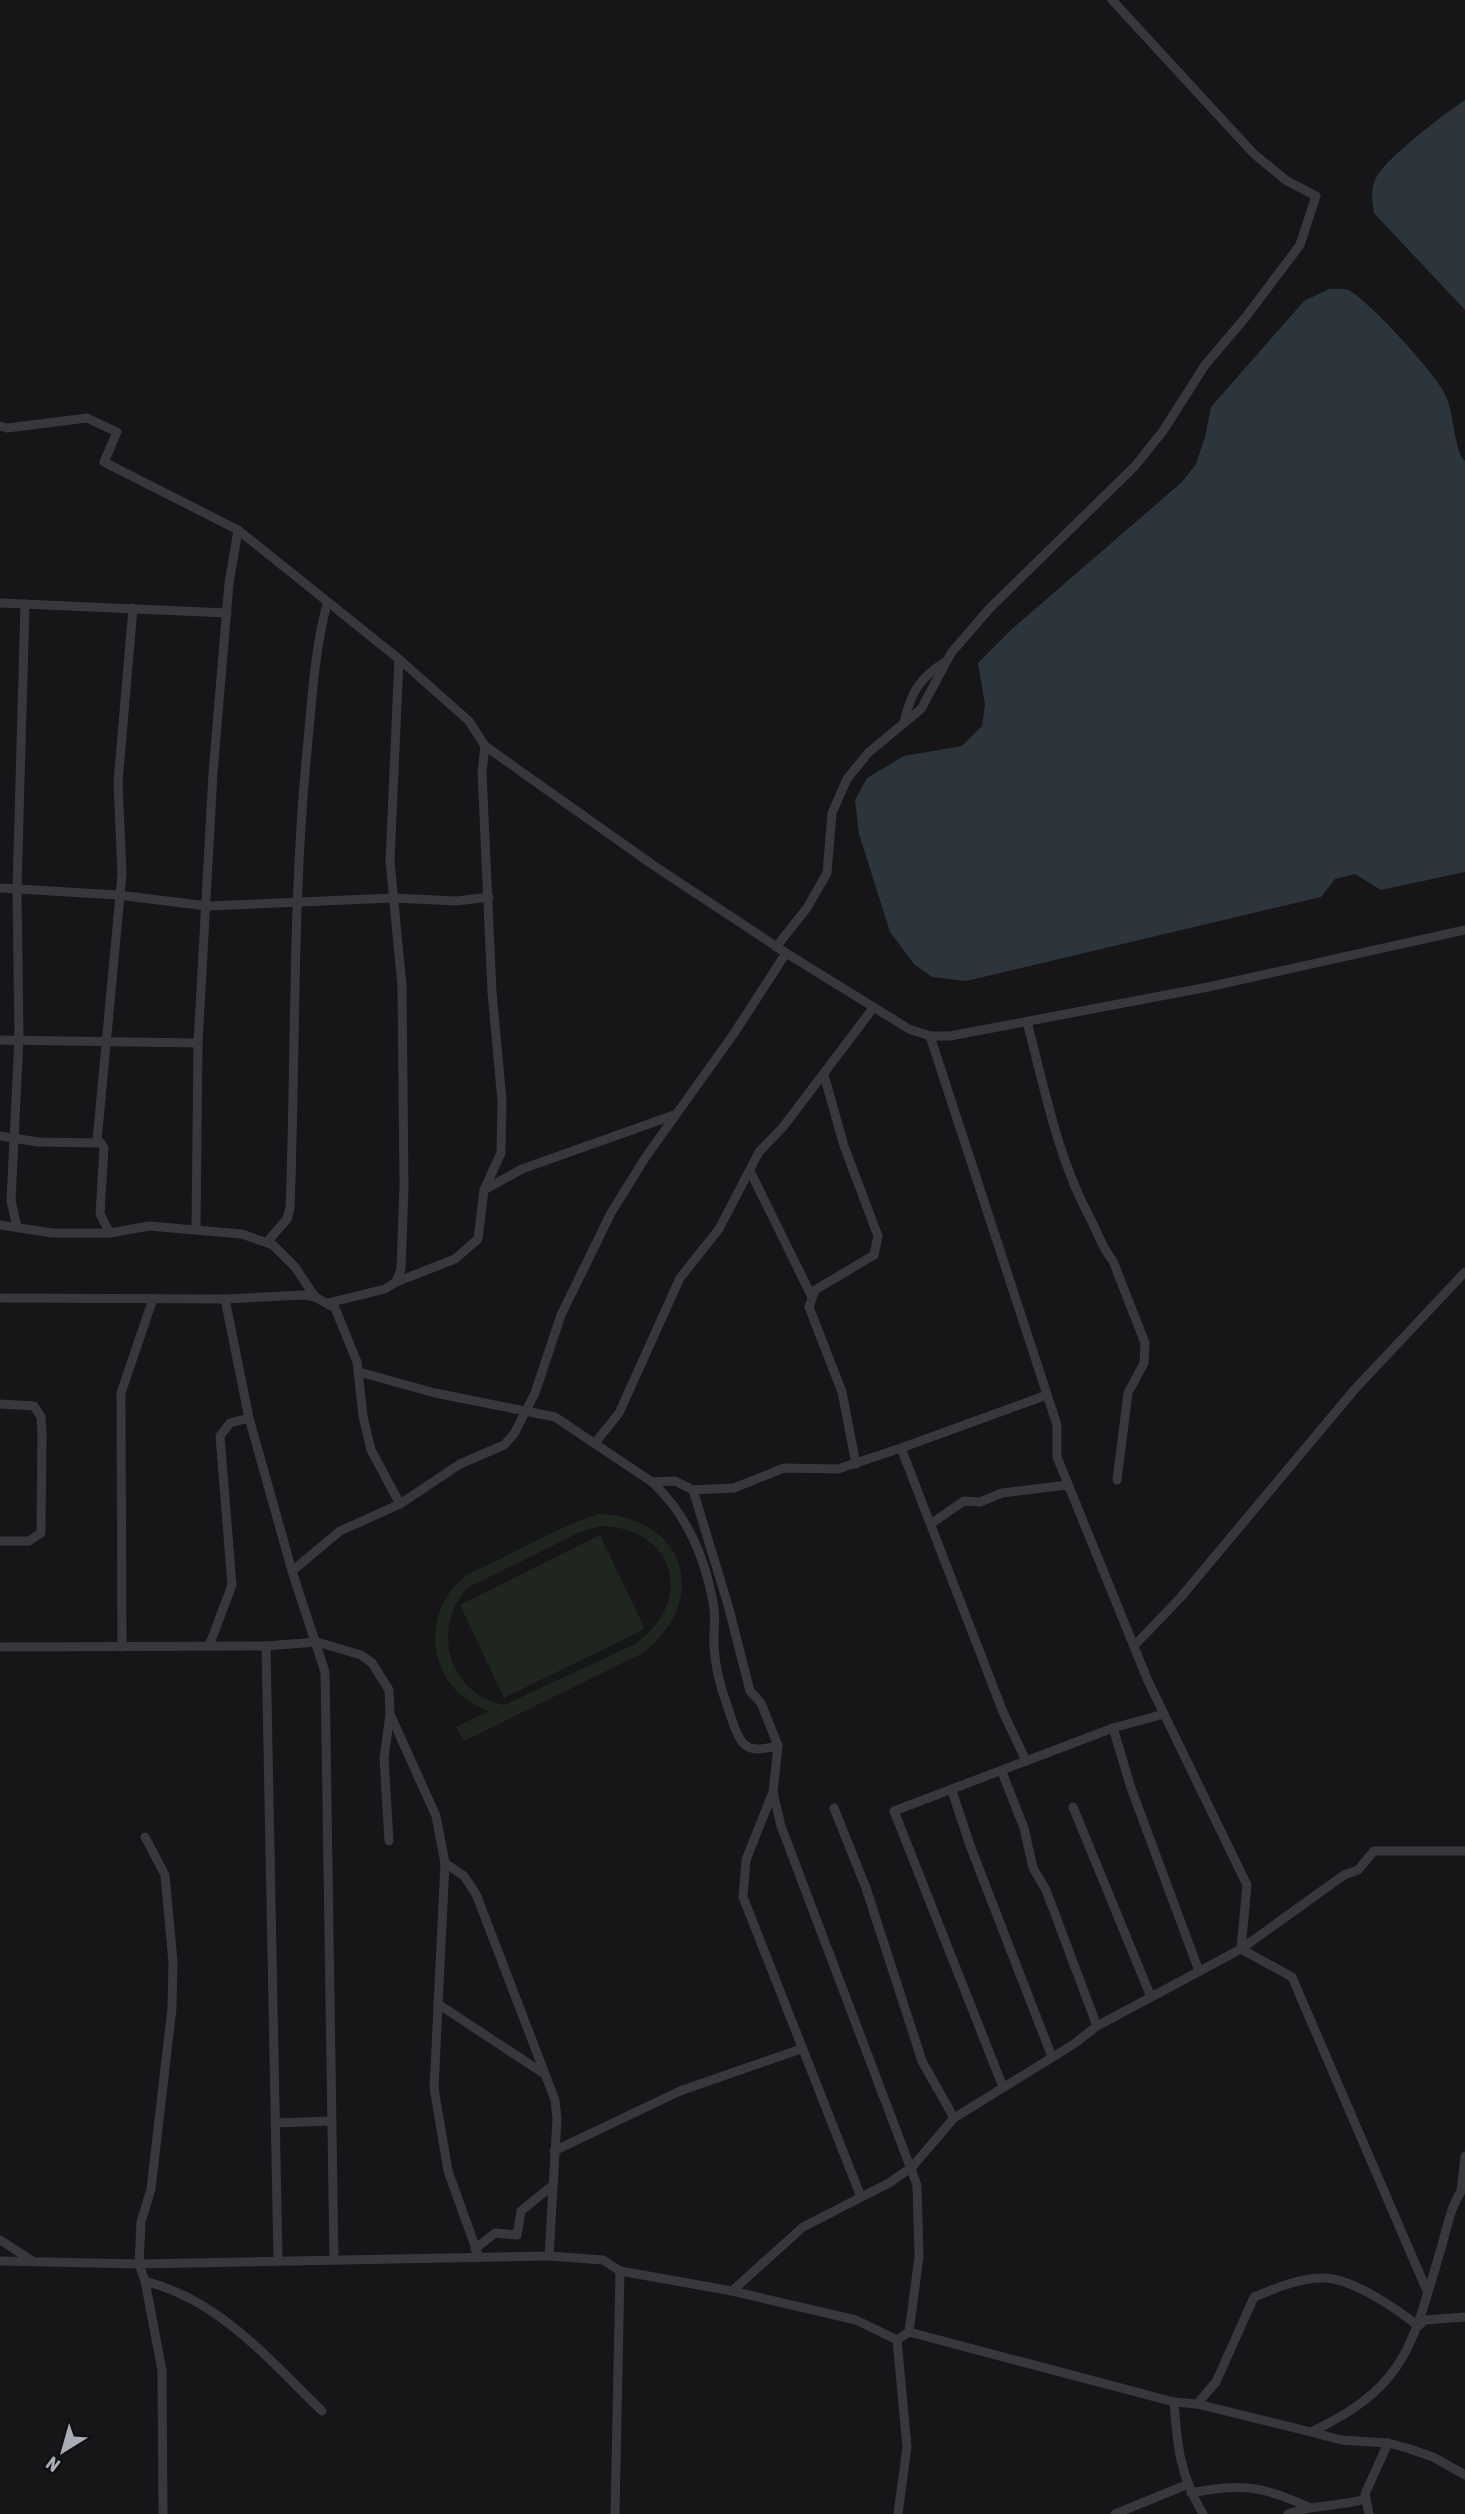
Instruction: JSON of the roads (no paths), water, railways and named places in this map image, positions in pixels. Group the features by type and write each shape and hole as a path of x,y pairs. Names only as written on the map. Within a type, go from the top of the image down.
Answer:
{"street":[{"path":"776,947 807,908 827,873 828,829 839,791 868,753 927,701 947,661 990,608 1149,448 1205,365 1245,318 1300,245 1316,196 1287,181 1254,154 1112,0"},
{"path":"0,426 6,428 87,418 117,432 104,462 238,530 399,659 469,721 485,746 623,844 776,947 909,1028 930,1036 950,1036 1208,987 1465,930"},
{"path":"196,1228 198,1043 215,746 227,613 238,530"},
{"path":"0,603 227,613"},
{"path":"17,1227 11,1201 19,1038 17,889 25,604"},
{"path":"267,1242 287,1219 290,1208 296,904 315,668 327,604"},
{"path":"97,1141 123,850 118,782 133,608"},
{"path":"396,1282 401,1269 404,1186 402,986 393,898 391,805 399,659"},
{"path":"904,723 917,683 947,661"},
{"path":"328,1303 385,1289 396,1282 455,1259 478,1239 484,1190 501,1153 502,1114 492,992 482,772 485,746"},
{"path":"0,888 118,895 207,906 393,898 457,901 489,897"},
{"path":"292,1571 340,1531 400,1504 460,1464 504,1445 514,1434 527,1409 561,1315 587,1258 624,1191 735,1032 786,953"},
{"path":"595,1443 619,1413 680,1278 719,1228 759,1152 824,1075 874,1007"},
{"path":"1027,1022 1046,1101 1070,1178 1104,1251 1113,1261 1144,1343 1144,1363 1128,1393 1117,1480"},
{"path":"930,1036 1057,1425 1057,1457 1164,1714 1247,1885 1241,1948"},
{"path":"0,1040 19,1038 198,1043"},
{"path":"824,1075 844,1146 878,1236 874,1255 815,1290 808,1307 842,1392 856,1464"},
{"path":"484,1190 522,1169 676,1114"},
{"path":"0,1136 15,1139 97,1141 104,1148 100,1214 110,1233"},
{"path":"750,1171 812,1297"},
{"path":"0,1225 52,1233 110,1233 149,1226 242,1234 267,1242 295,1267 315,1297"},
{"path":"1134,1646 1180,1598 1355,1389 1465,1272"},
{"path":"0,1298 225,1299 269,1294 315,1297 328,1303 342,1318 359,1372 363,1416 371,1451 400,1504"},
{"path":"122,1647 121,1393 153,1299"},
{"path":"225,1299 249,1418 292,1571 325,1672 328,1727 334,2259"},
{"path":"359,1372 435,1393 527,1409 555,1417 652,1482 676,1507 690,1530 702,1560 715,1610 714,1647 722,1691 737,1732 742,1742 755,1750 778,1746"},
{"path":"652,1482 675,1481 693,1490 734,1488 785,1468 838,1469 1047,1395"},
{"path":"0,1404 34,1406 39,1410 42,1433 41,1533 29,1541 0,1541"},
{"path":"209,1646 232,1585 220,1436 230,1423 249,1418"},
{"path":"901,1448 1003,1712 1026,1761"},
{"path":"932,1523 964,1501 980,1502 1002,1493 1069,1485"},
{"path":"693,1490 728,1605 750,1691 761,1703 778,1746 773,1792 757,1828 742,1887 801,2049 860,2197"},
{"path":"0,1647 266,1646 317,1642 361,1655 372,1662 389,1690 390,1714 384,1758 389,1841"},
{"path":"266,1646 278,2260"},
{"path":"390,1714 436,1816 444,1863 435,2088 448,2171 477,2253"},
{"path":"1003,2087 894,1811 1113,1728 1164,1714"},
{"path":"1113,1728 1131,1788 1199,1971"},
{"path":"1002,1772 1024,1828 1033,1868 1046,1890 1097,2026"},
{"path":"952,1791 971,1849 1052,2057"},
{"path":"773,1792 793,1860 917,2185 919,2228 909,2332"},
{"path":"1073,1807 1151,1997"},
{"path":"834,1808 866,1888 922,2061 954,2118"},
{"path":"145,1837 165,1875 173,1962 172,2008 151,2189 141,2222 139,2264 145,2281 162,2370 163,2514"},
{"path":"732,2291 803,2227 912,2167 954,2118 1097,2026 1241,1948 1344,1875 1358,1870 1374,1851 1465,1850"},
{"path":"444,1863 464,1876 476,1894 555,2100 549,2256"},
{"path":"1241,1948 1292,1977 1427,2291"},
{"path":"438,2004 545,2074"},
{"path":"554,2151 680,2091 801,2049"},
{"path":"275,2123 332,2121"},
{"path":"1311,2432 1363,2402 1393,2375 1418,2326 1427,2291 1463,2189 1465,2156"},
{"path":"477,2253 495,2233 517,2235 522,2211 553,2185"},
{"path":"0,2240 32,2261"},
{"path":"0,2261 139,2264 477,2253 603,2260 620,2271 732,2291 856,2320 897,2340"},
{"path":"615,2514 620,2271"},
{"path":"1197,2404 1216,2382 1254,2297 1280,2286 1323,2277 1360,2289 1399,2311 1418,2326"},
{"path":"145,2281 197,2299 222,2317 322,2411"},
{"path":"1418,2326 1425,2320 1462,2319"},
{"path":"897,2340 909,2332 1174,2402 1197,2404 1361,2443 1388,2443 1433,2457 1465,2475"},
{"path":"897,2340 907,2447 898,2514"},
{"path":"1174,2402 1177,2445 1189,2489 1203,2514"},
{"path":"1369,2514 1365,2499 1388,2443"},
{"path":"1454,2467 1465,2462"},
{"path":"1115,2514 1189,2489 1252,2486 1278,2493 1309,2507"},
{"path":"1288,2514 1309,2507 1365,2499"}]}
